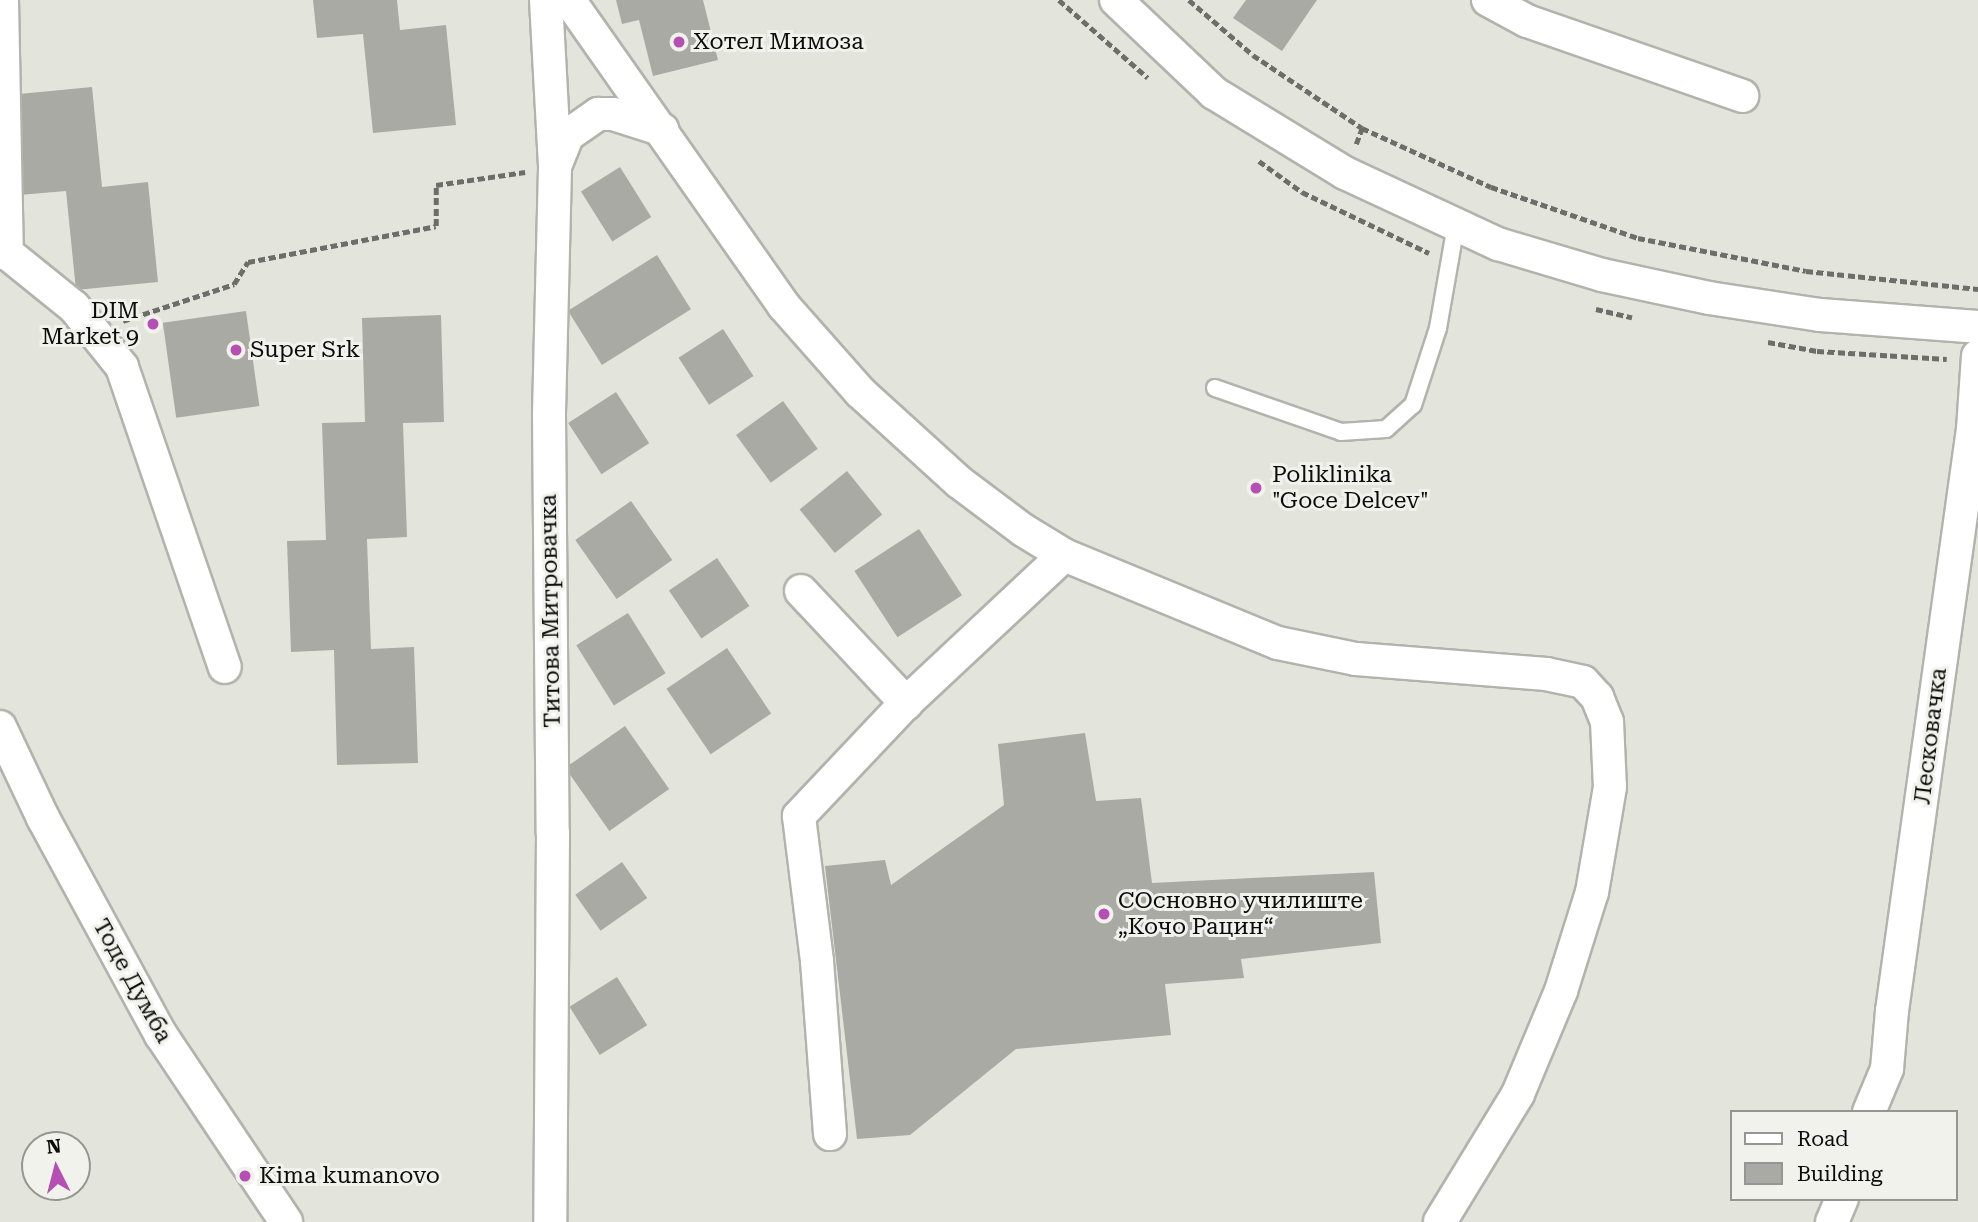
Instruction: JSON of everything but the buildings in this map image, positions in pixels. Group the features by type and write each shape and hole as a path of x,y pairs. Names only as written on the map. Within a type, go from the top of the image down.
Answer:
{"street":[{"path":"2,0 4,253 74,306 122,367 225,667"},
{"name":"Титова Митровачка","path":"547,0 555,168 548,415 553,821 550,1222"},
{"path":"569,0 663,130 784,306 860,392 959,482 1064,555 1278,643 1356,659 1546,674 1583,682 1597,697 1606,722 1610,786 1592,892 1561,991 1518,1094 1440,1222"},
{"path":"1116,0 1214,93 1345,173 1498,244 1602,275 1709,298 1820,315 1978,327"},
{"path":"1488,0 1527,22 1742,96"},
{"path":"555,168 568,135 598,114 613,114 663,130"},
{"name":"Лесковачка","path":"1870,1110 1887,1069 1892,1011 1973,429 1978,356"},
{"path":"830,1135 817,961 799,817 906,703 1064,555"},
{"path":"801,591 906,703"},
{"name":"Тоде Думба","path":"0,727 43,818 161,1035 286,1222"},
{"path":"1832,1222 1841,1201"}],"lane":[{"path":"1215,388 1340,432 1386,429 1413,405 1438,328 1456,225"}],"path":[{"path":"1189,0 1253,55 1362,128 1491,187 1638,238 1806,271 1978,289"},
{"path":"95,330 234,284 248,262 436,226 436,185 555,168"}],"place":[{"name":"Хотел Мимоза","path":"679,42"},
{"name":"DIM Market 9","path":"153,324"},
{"name":"Super Srk","path":"236,350"},
{"name":"Poliklinika \"Goce Delcev\"","path":"1256,488"},
{"name":"СОсновно училиште „Кочо Рацин“","path":"1104,914"},
{"name":"Kima kumanovo","path":"245,1176"}]}
